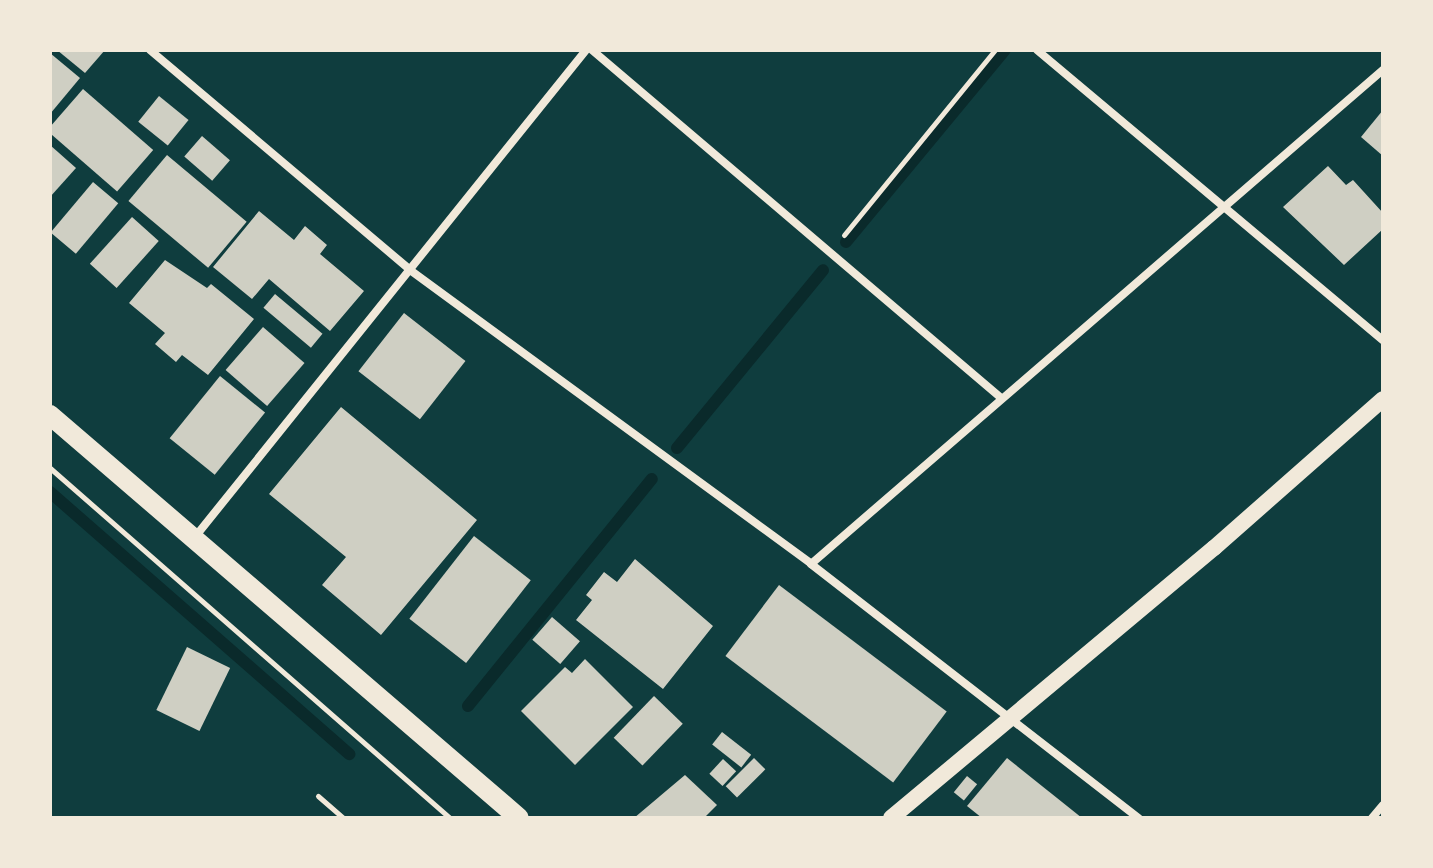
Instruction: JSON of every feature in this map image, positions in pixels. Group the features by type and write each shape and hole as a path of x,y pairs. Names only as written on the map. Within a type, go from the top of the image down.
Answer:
{"main road":[{"path":"891,818 1383,399"},
{"path":"50,415 519,818"}],"street":[{"path":"150,50 410,270 811,564 1139,818"},
{"path":"195,537 589,50 1000,397"},
{"path":"1037,50 1383,340"},
{"path":"811,564 1000,397 1383,70"},
{"path":"1372,818 1383,805"}],"path":[{"path":"830,252 995,50"},
{"path":"50,468 450,818"},
{"path":"318,796 343,818"}],"building":[{"path":"57,50 105,50 85,73"},
{"path":"50,53 80,78 50,114"},
{"path":"83,89 153,150 117,192 50,133 50,127"},
{"path":"159,96 189,120 168,146 138,122"},
{"path":"1383,110 1383,156 1361,137"},
{"path":"202,136 230,160 212,181 184,156"},
{"path":"50,145 76,168 50,197"},
{"path":"167,155 247,222 208,268 128,201"},
{"path":"1328,166 1346,185 1353,180 1383,213 1383,229 1344,265 1283,207"},
{"path":"93,182 118,203 76,254 51,233"},
{"path":"259,211 294,240 305,226 327,245 320,254 364,291 330,331 269,279 252,299 213,267"},
{"path":"132,217 159,241 117,288 90,264"},
{"path":"165,260 207,288 211,284 254,319 208,375 182,355 176,362 155,344 165,333 129,303"},
{"path":"275,294 322,334 311,348 263,308"},
{"path":"404,313 465,361 420,419 358,371"},
{"path":"263,327 305,363 267,406 226,370"},
{"path":"220,376 265,413 215,475 170,438"},
{"path":"341,407 477,520 381,635 322,585 346,557 269,494"},
{"path":"474,536 531,580 466,663 409,619"},
{"path":"635,559 713,626 663,689 576,620 592,600 586,595 604,572 617,582"},
{"path":"779,585 947,711 893,782 725,656"},
{"path":"552,617 580,641 560,664 532,640"},
{"path":"187,647 230,668 199,731 156,710"},
{"path":"585,659 633,707 575,765 521,711 565,667 572,673"},
{"path":"654,696 683,724 642,766 614,738"},
{"path":"722,732 751,755 741,767 712,745"},
{"path":"754,758 765,769 737,798 726,786"},
{"path":"1007,758 1082,818 982,818 967,806"},
{"path":"723,759 736,771 723,786 709,774"},
{"path":"685,775 717,805 704,818 634,818"},
{"path":"967,776 977,784 964,801 954,792"}],"waterway":[{"path":"846,242 1005,50"},
{"path":"677,448 823,270"},
{"path":"468,706 652,479"},
{"path":"50,492 349,754"}]}
